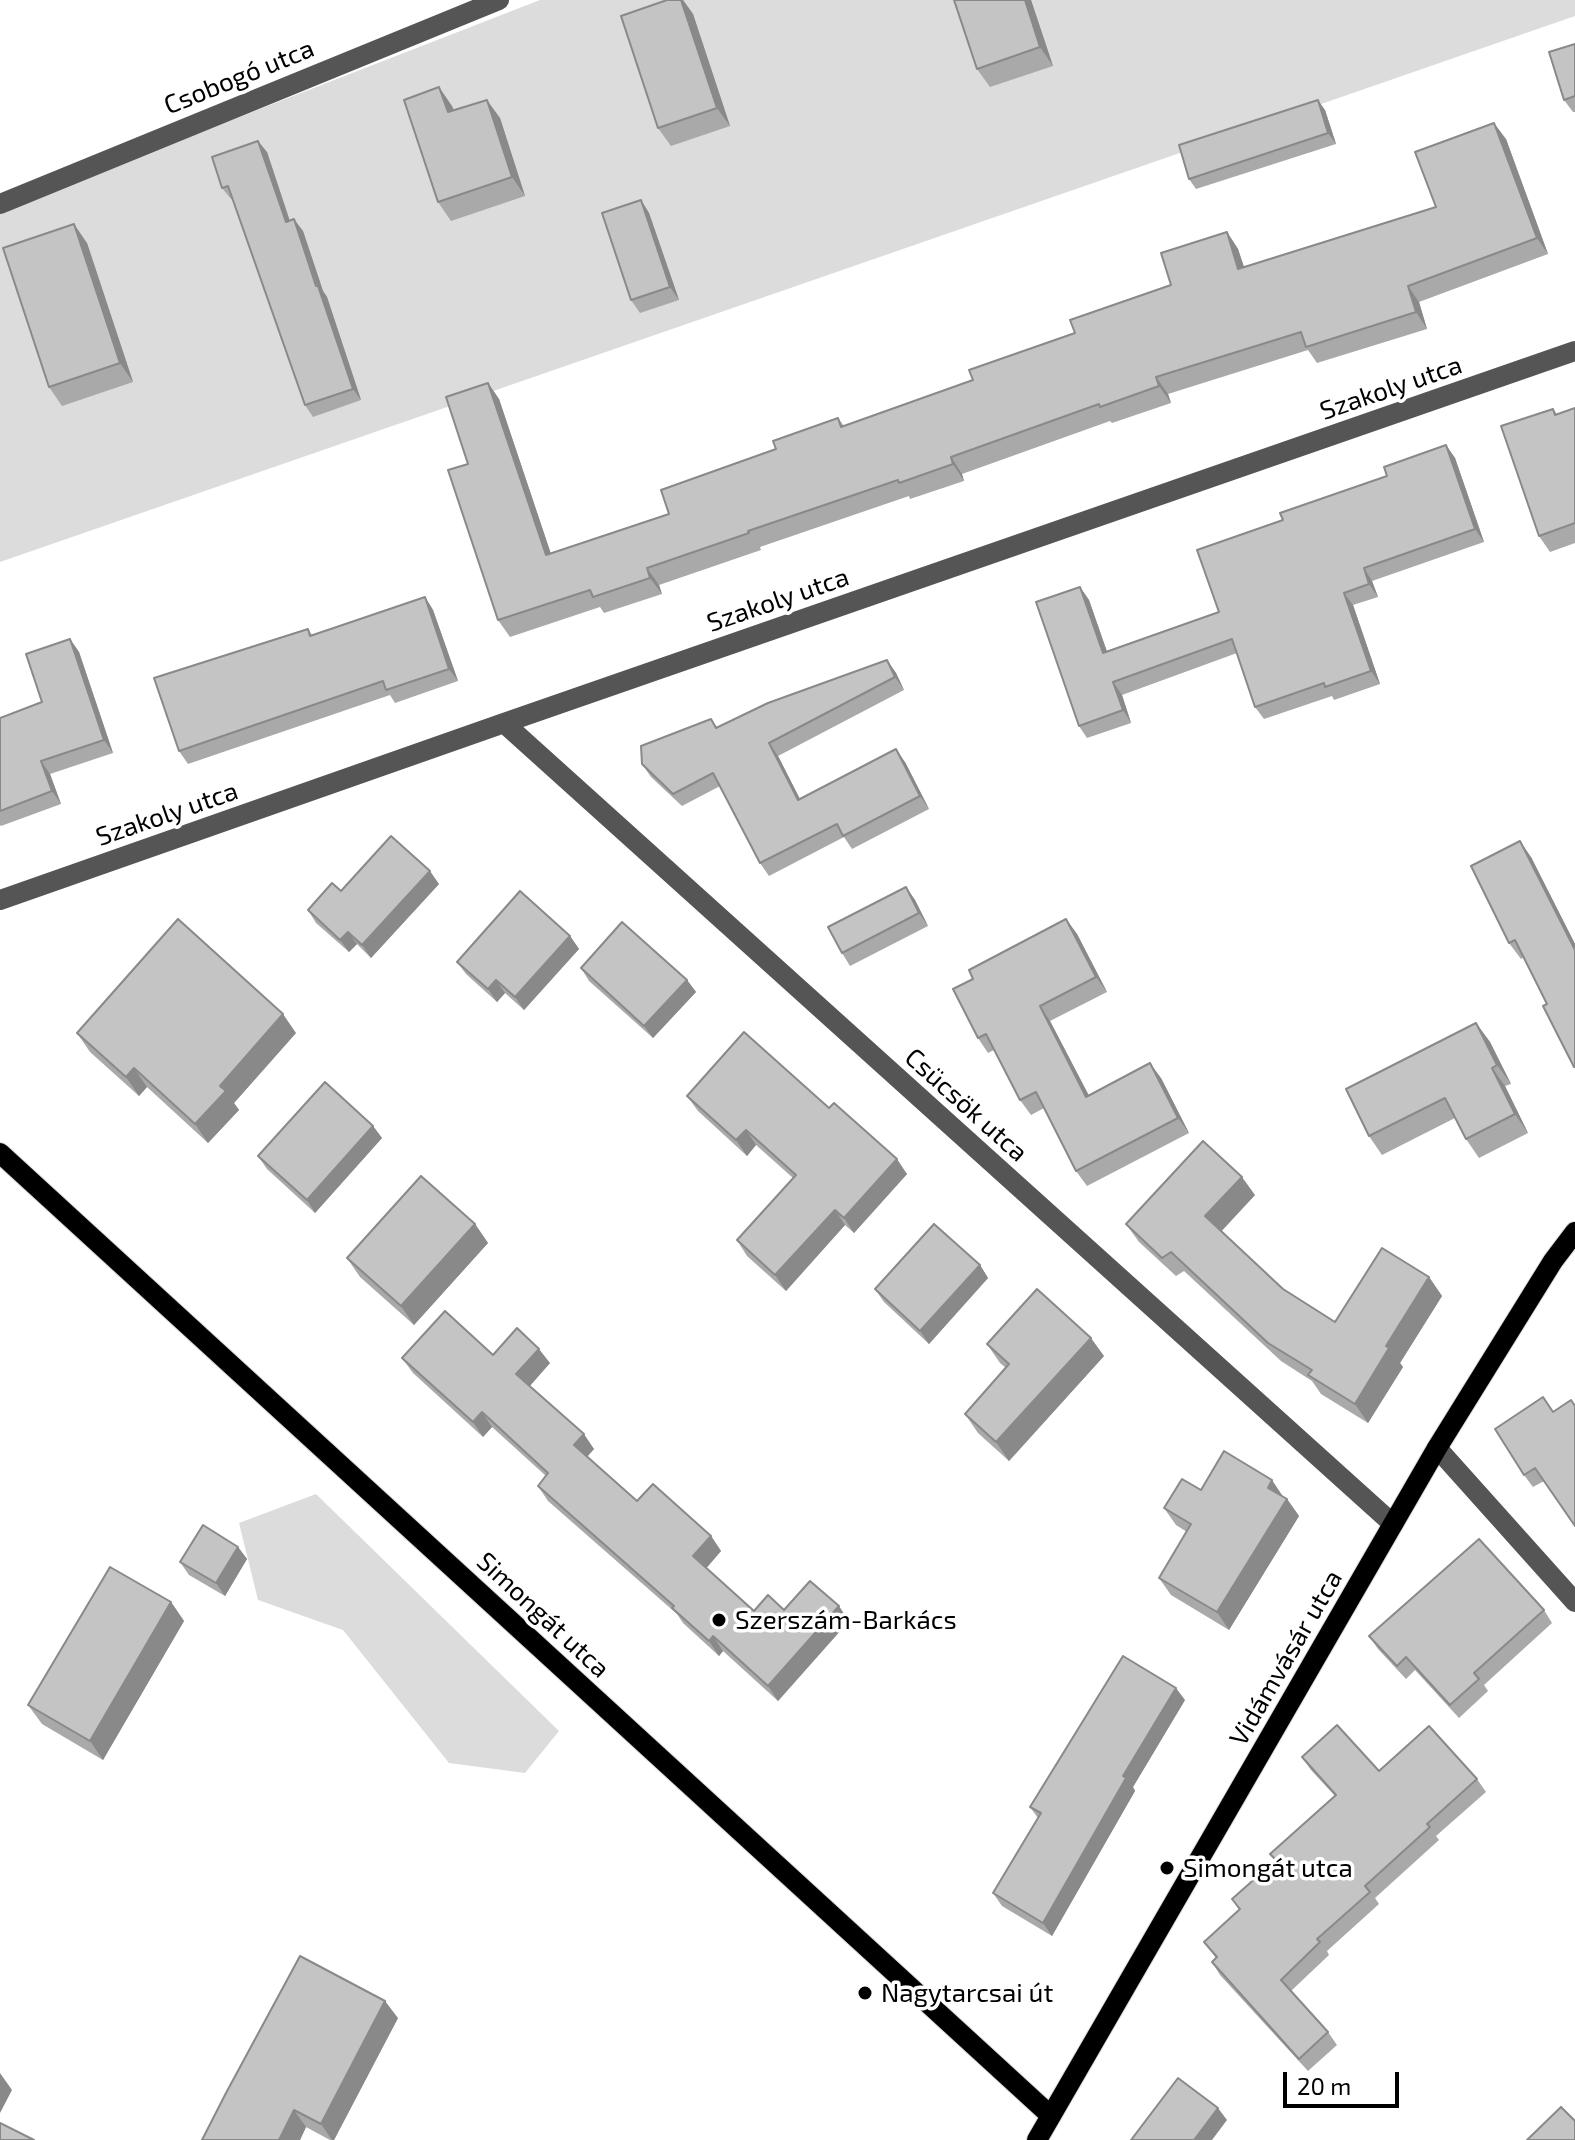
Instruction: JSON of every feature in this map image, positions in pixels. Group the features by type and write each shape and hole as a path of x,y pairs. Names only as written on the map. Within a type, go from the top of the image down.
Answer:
{"main road":[{"name":"Simongát utca","path":"0,1153 1051,2116"},
{"name":"Vidámvásár utca","path":"1051,2116 1437,1448 1553,1261 1575,1232"},
{"path":"1037,2140 1051,2116"}],"street":[{"name":"Csobogó utca","path":"0,204 499,0"},
{"name":"Szakoly utca","path":"0,900 1575,351"},
{"name":"Csücsök utca","path":"504,723 1393,1524"},
{"path":"1437,1448 1575,1602"}],"shaded area":[{"path":"540,0 1575,0 1575,16 0,562 0,210"},
{"path":"316,1494 559,1731 525,1773 449,1763 343,1630 258,1600 239,1523"}],"building":[{"path":"667,0 681,0 717,108 658,128 621,16"},
{"path":"954,0 1025,0 1040,47 977,69"},
{"path":"1575,44 1575,96 1564,100 1549,52"},
{"path":"439,87 448,112 487,100 512,177 438,202 404,100"},
{"path":"1318,100 1328,133 1189,179 1179,145"},
{"path":"1494,123 1537,238 1408,286 1416,312 1306,347 1301,332 1156,377 1159,386 951,457 953,464 899,483 898,480 647,568 650,578 593,597 590,590 498,620 448,470 468,464 446,397 488,383 546,555 669,514 661,490 776,449 773,441 838,418 841,427 973,380 969,370 1075,333 1070,320 1171,285 1161,253 1227,232 1238,269 1436,207 1415,152"},
{"path":"258,141 286,222 294,219 353,389 305,405 228,186 222,188 212,157"},
{"path":"641,200 670,287 631,300 602,213"},
{"path":"74,224 120,363 49,387 3,248"},
{"path":"1575,408 1575,523 1539,536 1501,426 1553,409 1555,415"},
{"path":"1446,445 1475,529 1364,568 1369,584 1344,593 1371,671 1325,687 1324,683 1255,707 1232,639 1113,682 1123,710 1079,726 1036,602 1080,587 1103,653 1219,612 1197,550 1283,520 1280,513 1387,476 1384,467"},
{"path":"425,597 449,669 386,690 383,681 179,751 154,678 308,629 310,636"},
{"path":"70,639 104,740 41,761 52,791 0,811 0,718 42,702 26,654"},
{"path":"887,660 895,677 769,743 798,800 896,749 920,796 843,836 837,824 760,863 713,773 673,794 642,764 641,746 711,719 716,728 768,703"},
{"path":"391,836 430,871 362,945 348,932 340,940 308,910 332,883 341,891"},
{"path":"1520,841 1575,950 1575,1067 1543,1006 1547,1004 1515,940 1509,943 1471,866"},
{"path":"906,887 919,913 842,953 828,927"},
{"path":"520,891 570,936 515,997 496,980 488,989 457,962"},
{"path":"178,919 283,1014 220,1086 226,1091 195,1124 134,1068 126,1077 77,1033"},
{"path":"1066,919 1096,977 1040,1006 1086,1097 1150,1063 1178,1118 1076,1171 1036,1092 1020,1100 986,1034 978,1038 953,989 973,979 969,970"},
{"path":"622,922 687,980 644,1026 581,968"},
{"path":"1476,1023 1497,1065 1492,1068 1515,1114 1466,1139 1445,1098 1369,1136 1346,1089"},
{"path":"744,1032 829,1108 834,1103 897,1159 844,1218 835,1210 775,1275 737,1240 796,1175 746,1130 736,1140 687,1096"},
{"path":"325,1082 373,1126 307,1200 258,1156"},
{"path":"1203,1141 1242,1177 1205,1216 1283,1289 1335,1322 1382,1248 1429,1277 1386,1346 1389,1348 1355,1404 1308,1375 1312,1370 1268,1343 1171,1252 1162,1258 1126,1224"},
{"path":"421,1176 475,1224 401,1306 347,1258"},
{"path":"934,1224 980,1265 920,1331 875,1289"},
{"path":"1037,1289 1091,1338 996,1442 965,1414 1009,1364 987,1344"},
{"path":"445,1311 493,1355 517,1328 539,1349 516,1374 584,1434 574,1445 637,1501 653,1484 711,1536 693,1556 754,1611 768,1595 784,1610 810,1581 839,1606 768,1686 713,1636 709,1641 672,1608 674,1606 538,1486 548,1473 482,1412 473,1422 402,1358"},
{"path":"1543,1397 1553,1412 1571,1400 1575,1406 1575,1526 1535,1468 1524,1475 1495,1429"},
{"path":"1224,1451 1272,1480 1268,1488 1287,1499 1217,1612 1159,1578 1191,1524 1164,1508 1182,1479 1201,1490"},
{"path":"203,1525 238,1547 216,1583 180,1562"},
{"path":"1479,1539 1544,1610 1474,1673 1479,1679 1450,1705 1406,1657 1397,1666 1369,1636"},
{"path":"110,1567 171,1602 90,1741 28,1705"},
{"path":"1123,1656 1176,1688 1123,1776 1126,1778 1043,1923 993,1893 1041,1813 1030,1807"},
{"path":"1337,1725 1379,1771 1429,1726 1477,1779 1365,1886 1370,1892 1317,1939 1320,1942 1281,1980 1328,2032 1299,2059 1212,1962 1217,1957 1204,1942 1240,1909 1232,1899 1276,1860 1270,1854 1336,1795 1302,1757"},
{"path":"300,1956 385,2001 321,2124 294,2110 279,2140 202,2140 226,2093"},
{"path":"1178,2078 1218,2108 1194,2140 1131,2140"},
{"path":"1561,2107 1575,2121 1575,2140 1527,2140"},
{"path":"0,2123 34,2140 0,2140"}],"place":[{"name":"Szerszám-Barkács","path":"719,1620"},
{"name":"Simongát utca","path":"1167,1868"},
{"name":"Nagytarcsai út","path":"865,1993"}]}
